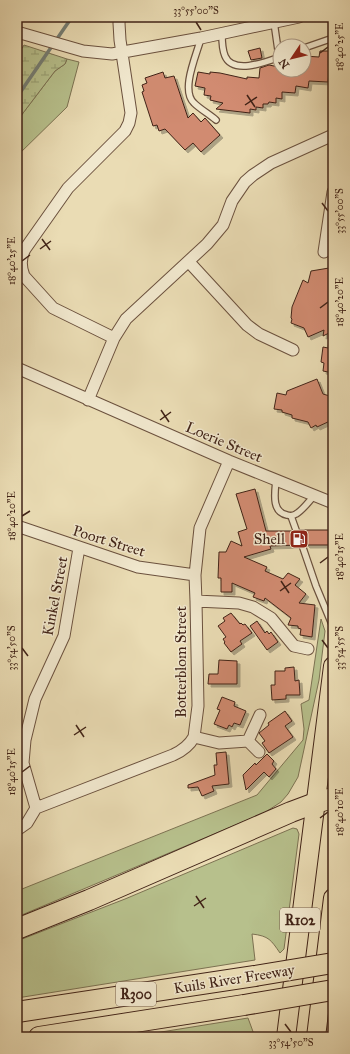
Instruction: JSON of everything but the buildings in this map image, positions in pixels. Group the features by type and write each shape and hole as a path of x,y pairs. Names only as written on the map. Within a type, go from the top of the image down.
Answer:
{"highway":[{"path":"17,929 89,900 291,812 324,801"},
{"name":"Kuils River Freeway","path":"17,1012 333,963"},
{"name":"Kuils River Freeway","path":"39,1037 333,990"}],"main road":[{"name":"R102","path":"286,1037 324,801 333,666"},
{"name":"R102","path":"316,1037 333,898"}],"street":[{"path":"114,338 53,308 24,276 21,259 25,249 68,188 128,127 131,113 122,52 119,23 120,17"},
{"path":"17,32 75,49 101,54 122,52 201,38 299,17"},
{"path":"88,400 114,338 126,319 208,244 223,225 236,194 245,182 270,164 333,135"},
{"path":"324,252 333,192"},
{"path":"188,262 247,325 259,334 293,350"},
{"name":"Loerie Street","path":"17,368 229,461 333,503"},
{"name":"Botterblom Street","path":"36,808 172,756 189,744 194,737 198,706 195,575 200,528 229,461"},
{"name":"Poort Street","path":"17,526 138,567 195,575"},
{"name":"Kinkel Street","path":"36,808 23,763 25,740 29,717 35,699 64,636 79,548"},
{"path":"196,601 239,603 253,607 271,618 294,646 308,649"},
{"path":"248,741 260,715"},
{"path":"194,737 219,743 248,741 259,752"},
{"path":"17,830 27,824 36,808"}],"lane":[{"path":"274,22 277,38"},
{"path":"222,34 225,57 231,63 240,66 253,66 272,60"},
{"path":"201,38 188,83 188,93 194,103 216,120"},
{"path":"312,45 333,38"},
{"path":"276,480 275,504 278,510 284,514 292,516 297,514 314,496"},
{"path":"292,516 296,530"},
{"path":"302,545 316,586 333,627"}],"green space":[{"path":"24,45 67,59 65,64 55,71 17,121 17,56"},
{"path":"67,59 79,62 67,107 17,156 17,121 55,71 65,64"},
{"path":"321,619 325,631 319,680 298,777 288,794 281,802 264,813 17,917 17,891 257,795 303,740 304,729 301,704 309,700"},
{"path":"293,828 297,829 299,834 284,949 280,953 269,939 252,934 255,960 17,998 17,941 125,899"},
{"path":"248,1018 255,1037 130,1037"}],"waterway":[{"path":"17,97 72,17"}],"place":[{"name":"Shell","path":"299,539"}]}
